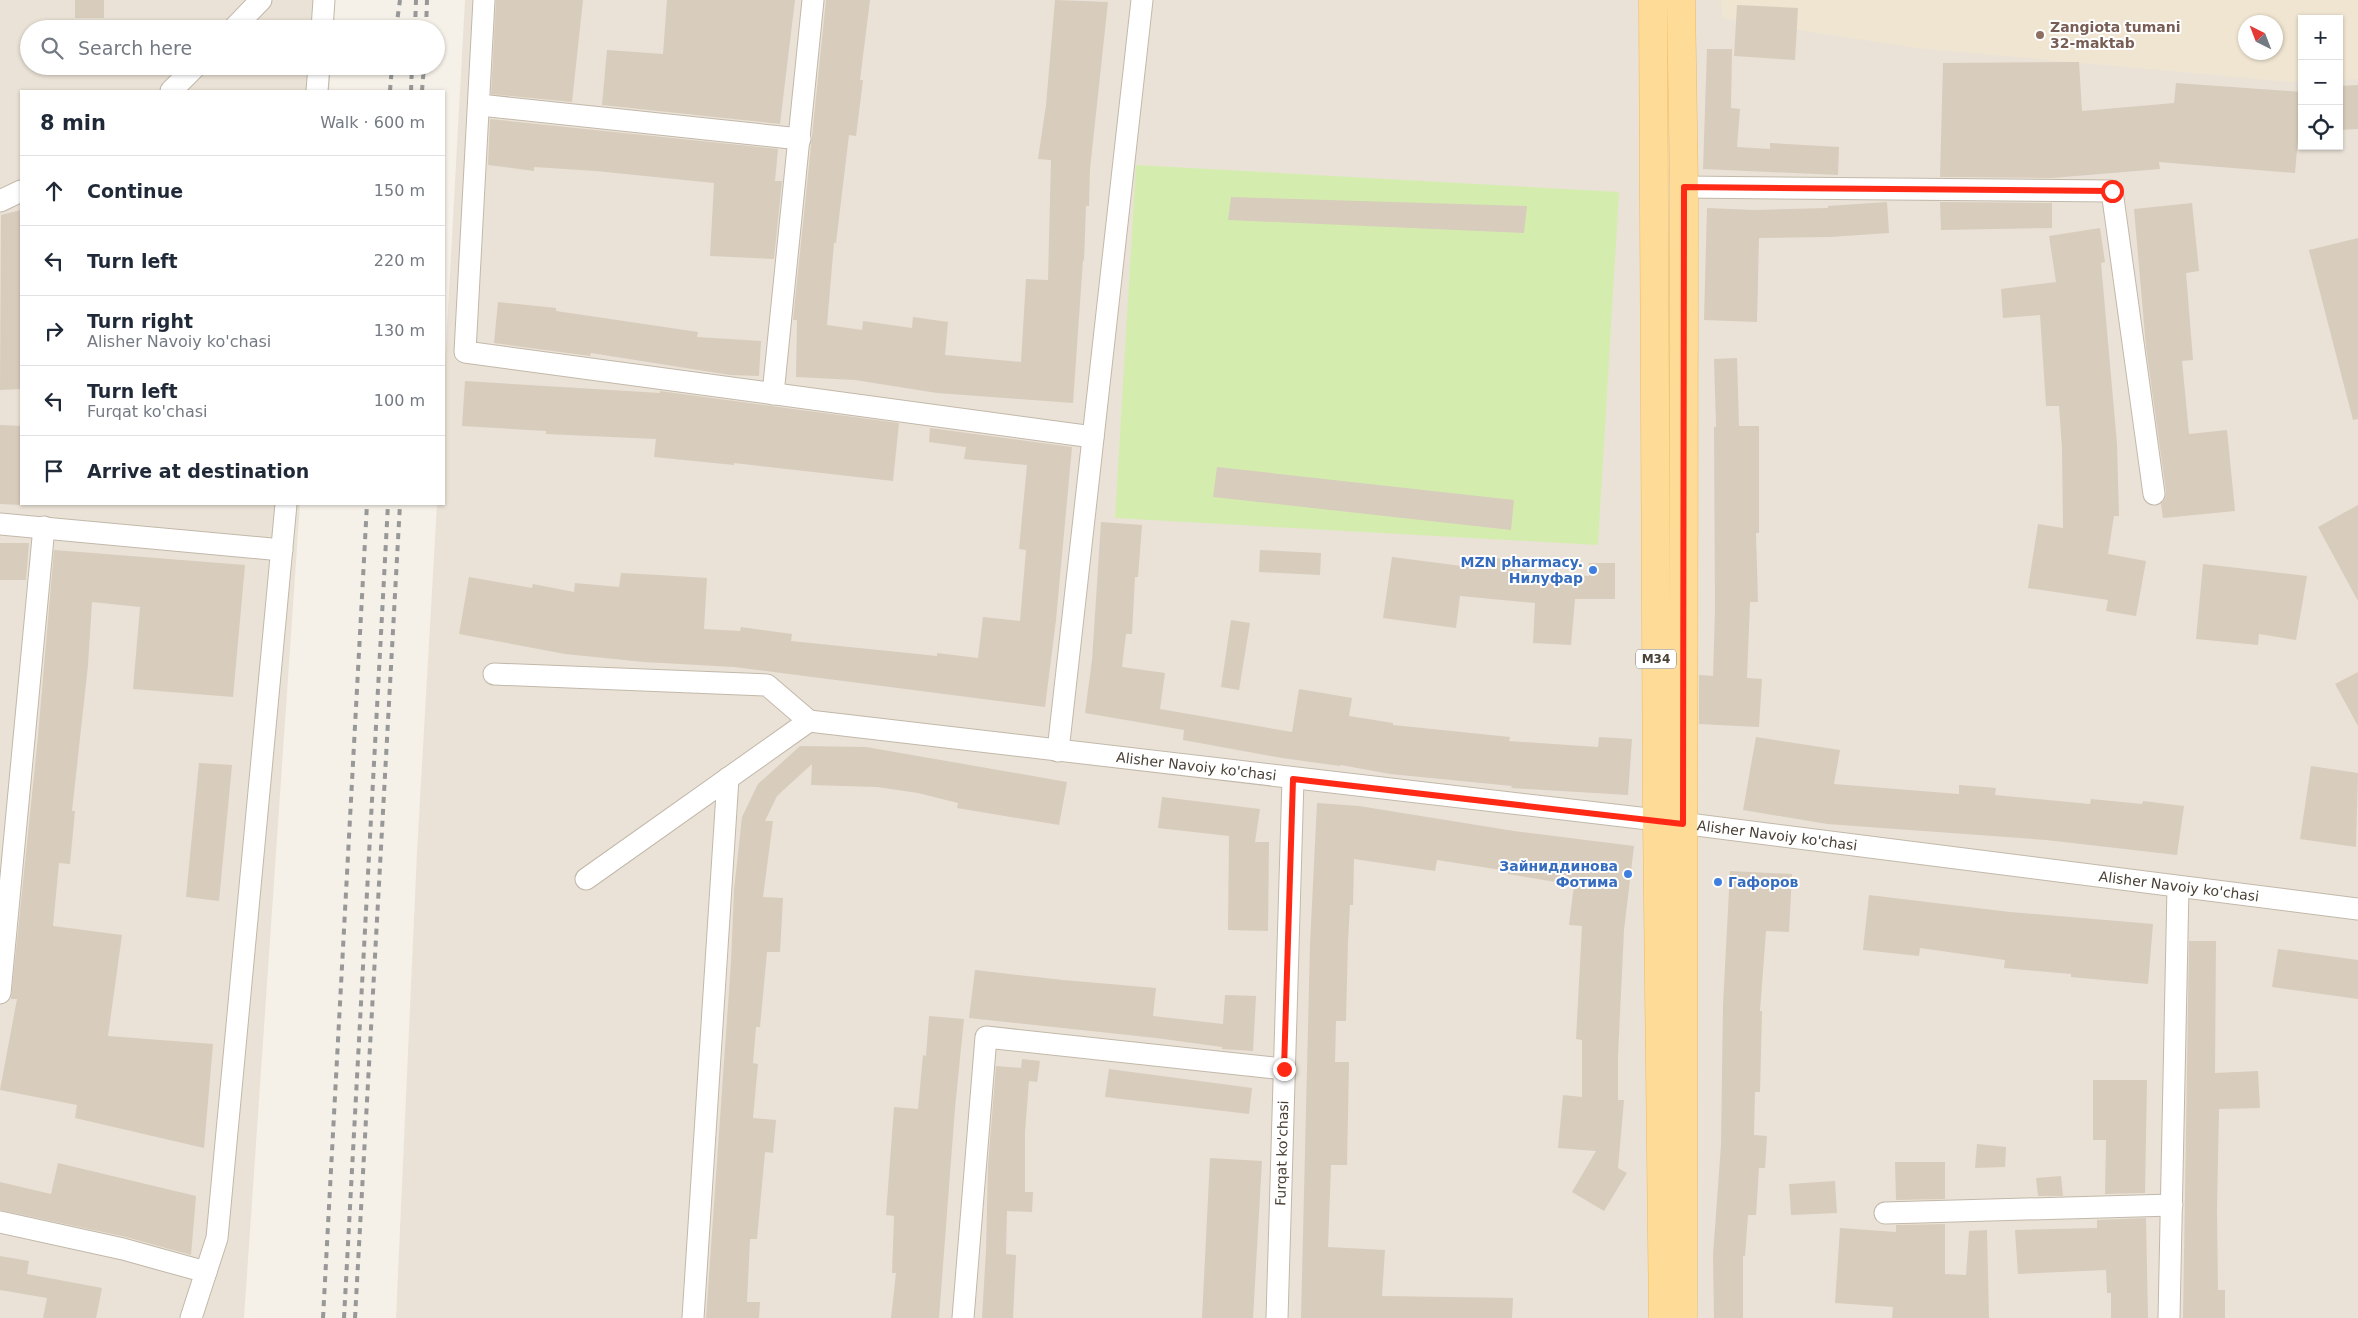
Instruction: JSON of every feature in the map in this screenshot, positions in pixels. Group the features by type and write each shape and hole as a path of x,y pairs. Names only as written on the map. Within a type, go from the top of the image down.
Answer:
{"main road":[{"name":"M34","path":"1653,0 1670,822 1683,1318"},
{"name":"M34","path":"1663,1318 1670,822 1684,187 1681,0"}],"street":[{"path":"242,20 261,0"},
{"path":"323,20 324,0"},
{"path":"484,0 480,105 465,352 1093,437"},
{"path":"773,394 813,0"},
{"path":"1058,751 1142,0"},
{"path":"173,90 187,75"},
{"path":"317,90 318,75"},
{"path":"480,105 800,139"},
{"path":"1684,187 2112,191 2154,494"},
{"path":"0,201 20,191"},
{"path":"191,1318 217,1238 286,505"},
{"path":"0,524 282,550"},
{"path":"0,992 44,528"},
{"path":"494,674 767,685 809,721 586,879"},
{"name":"Alisher Navoiy ko'chasi","path":"809,721 1670,822 2358,909"},
{"path":"693,1318 728,778"},
{"name":"Furqat ko'chasi","path":"1278,1318 1293,779"},
{"path":"2169,1318 2178,887"},
{"path":"963,1318 986,1036 1284,1069"},
{"path":"1885,1213 2172,1205"},
{"path":"0,1222 123,1249 206,1272"}],"shaded area":[{"path":"0,0 335,0 334,20 20,20 20,75 330,75 329,90 20,90 20,505 300,505 244,1318 0,1318"},
{"path":"465,0 2358,0 2358,1318 396,1318 417,852 437,505 445,505 445,364"},
{"name":"Zangiota tumani 32-maktab","path":"1721,0 2358,0 2358,79 2343,80 2343,15 2298,15 2298,82 1916,48 1722,18"}],"green space":[{"path":"1136,165 1619,192 1598,545 1115,518"}],"building":[{"path":"75,0 104,0 104,18 75,18"},
{"path":"496,0 583,0 572,102 491,94"},
{"path":"667,0 795,0 780,124 602,105 607,50 663,54"},
{"path":"826,0 870,0 860,80 863,80 856,136 849,135 836,243 834,243 827,325 862,330 863,321 912,328 913,317 948,322 945,355 1021,362 1026,279 1048,280 1051,160 1038,159 1046,105 1055,0 1108,2 1090,169 1089,206 1086,206 1084,261 1073,403 937,393 855,380 796,377 797,320 793,320"},
{"path":"1737,5 1798,8 1795,60 1734,56"},
{"path":"1707,49 1732,49 1731,108 1740,109 1737,147 1770,149 1770,143 1839,147 1838,175 1703,169"},
{"path":"2079,62 2082,111 2174,103 2176,83 2298,92 2298,138 2295,173 2159,162 2160,169 2052,178 1940,177 1943,63"},
{"path":"2358,85 2358,129 2343,130 2343,86"},
{"path":"490,119 778,149 775,181 782,181 774,259 710,256 714,183 596,171 534,167 534,171 488,165"},
{"path":"1231,197 1527,206 1524,233 1228,220"},
{"path":"1887,202 1889,233 1830,237 1759,238 1757,322 1704,320 1707,208 1754,210 1828,208 1828,206"},
{"path":"1940,202 2052,203 2052,228 1941,230"},
{"path":"2192,203 2199,271 2186,273 2193,360 2182,361 2189,434 2227,430 2235,511 2163,518 2161,504 2165,499 2166,492 2146,347 2134,209"},
{"path":"20,210 20,389 0,390 1,215"},
{"path":"2100,228 2105,262 2101,263 2117,444 2119,516 2114,516 2108,554 2146,561 2136,616 2106,611 2108,600 2028,588 2038,524 2063,528 2062,448 2059,406 2046,406 2040,315 2003,318 2001,289 2056,282 2049,236"},
{"path":"2358,238 2358,419 2353,420 2309,250"},
{"path":"498,302 556,308 556,311 698,332 697,337 761,341 759,376 730,375 591,353 590,356 494,343"},
{"path":"1737,358 1739,426 1759,426 1759,533 1756,533 1758,602 1750,602 1747,678 1762,679 1759,727 1699,724 1699,675 1713,676 1715,610 1714,427 1716,427 1714,359"},
{"path":"465,381 660,393 660,391 899,423 893,481 734,463 734,465 654,457 656,439 546,434 546,431 462,426"},
{"path":"0,425 20,426 20,505 0,504"},
{"path":"930,428 1072,447 1056,620 1045,707 734,667 644,662 565,654 459,634 469,577 532,588 533,584 574,592 575,583 619,587 621,573 707,578 704,629 740,631 741,627 792,634 791,641 937,656 937,653 978,658 983,617 1020,621 1026,550 1019,549 1027,465 964,459 966,447 929,442"},
{"path":"1217,467 1514,500 1511,530 1213,497"},
{"path":"2358,505 2358,601 2318,527"},
{"path":"1101,522 1142,525 1138,577 1135,577 1132,634 1126,634 1122,667 1165,673 1160,709 1292,732 1299,689 1352,698 1349,716 1393,723 1393,725 1510,737 1509,741 1598,747 1599,737 1632,739 1628,795 1511,788 1512,786 1390,774 1341,765 1282,758 1183,740 1184,730 1085,713 1092,660"},
{"path":"0,543 29,543 26,580 0,580"},
{"path":"54,550 245,565 233,697 133,689 140,607 92,602 88,665 72,811 75,811 70,864 59,863 53,926 122,935 108,1036 213,1044 204,1148 75,1118 77,1105 0,1090 17,999 11,999 38,736"},
{"path":"1260,550 1321,553 1320,575 1259,572"},
{"path":"1470,556 1528,561 1527,572 1589,576 1589,563 1615,563 1615,599 1575,599 1571,645 1533,643 1535,603 1460,596 1456,628 1383,618 1392,557 1469,567"},
{"path":"2203,564 2307,576 2296,640 2259,634 2258,645 2196,639"},
{"path":"1231,620 1250,623 1239,690 1221,687"},
{"path":"2358,672 2358,726 2335,684"},
{"path":"1756,737 1840,750 1834,784 1959,794 1959,785 1996,788 1995,795 2090,804 2091,799 2142,804 2143,801 2184,806 2177,855 2046,840 1827,824 1743,810"},
{"path":"800,746 866,747 1067,782 1059,825 957,808 958,803 918,793 877,787 811,785 812,764 777,796 765,821 773,821 763,897 783,898 780,952 767,952 760,1027 756,1027 753,1063 758,1064 753,1118 776,1120 773,1153 765,1152 757,1239 750,1239 747,1302 760,1302 759,1318 706,1318 731,962 734,890 742,817 758,784"},
{"path":"199,763 232,765 219,901 186,897"},
{"path":"2311,766 2358,773 2356,847 2300,839"},
{"path":"1162,797 1260,809 1255,842 1269,842 1268,931 1228,930 1229,836 1158,828"},
{"path":"1317,803 1359,806 1514,831 1634,846 1624,930 1618,1056 1618,1100 1624,1100 1618,1168 1627,1173 1604,1211 1572,1192 1596,1151 1558,1148 1563,1095 1582,1097 1582,1040 1576,1039 1582,926 1569,925 1574,885 1508,874 1508,871 1437,860 1435,871 1354,859 1353,905 1350,905 1348,941 1346,1021 1336,1021 1335,1062 1349,1062 1347,1165 1331,1165 1328,1247 1385,1250 1382,1296 1513,1298 1512,1318 1301,1318 1310,944"},
{"path":"1730,871 1792,874 1789,932 1766,931 1760,1011 1762,1011 1760,1092 1755,1092 1754,1135 1767,1136 1765,1168 1759,1168 1756,1215 1748,1215 1745,1256 1743,1256 1743,1318 1714,1318 1713,1255 1721,1145 1723,1005"},
{"path":"1869,895 2010,912 2153,924 2148,984 2071,977 2071,974 2004,968 2005,960 1920,948 1919,956 1863,950"},
{"path":"2189,941 2216,941 2215,1073 2258,1071 2260,1108 2219,1109 2218,1290 2225,1290 2225,1318 2183,1318"},
{"path":"2278,949 2358,960 2358,999 2272,987"},
{"path":"975,970 1156,988 1153,1016 1223,1024 1225,995 1256,996 1253,1051 1222,1049 1222,1047 1156,1038 969,1018"},
{"path":"929,1016 964,1019 955,1108 939,1318 891,1318 896,1273 892,1273 894,1216 886,1215 894,1107 918,1109 923,1055 926,1056"},
{"path":"1022,1059 1040,1061 1037,1082 1029,1081 1025,1132 1025,1192 1033,1192 1032,1212 1007,1211 1006,1254 1016,1255 1013,1318 982,1318 988,1165 996,1066 1021,1068"},
{"path":"1109,1069 1252,1088 1249,1114 1105,1097"},
{"path":"2093,1080 2147,1080 2145,1193 2105,1194 2106,1140 2093,1140"},
{"path":"1977,1144 2006,1147 2005,1167 1975,1168"},
{"path":"1210,1158 1262,1161 1253,1318 1202,1318"},
{"path":"1895,1162 1945,1162 1945,1199 1896,1200"},
{"path":"58,1163 196,1196 191,1255 126,1237 0,1210 0,1182 51,1194"},
{"path":"2061,1176 2063,1196 2038,1196 2036,1178"},
{"path":"1835,1181 1837,1213 1791,1215 1789,1184"},
{"path":"2146,1218 2148,1318 2111,1318 2111,1293 2107,1293 2106,1270 2018,1274 2015,1230 2097,1228 2097,1220"},
{"path":"1945,1224 1945,1274 1966,1275 1969,1231 1987,1230 1989,1318 1892,1318 1893,1307 1835,1303 1840,1228 1896,1232 1896,1225"},
{"path":"0,1256 29,1261 27,1274 102,1288 96,1318 43,1318 47,1298 0,1290"}],"railway":[{"path":"397,20 400,0"},
{"path":"415,20 416,0"},
{"path":"426,20 427,0"},
{"path":"390,90 391,75"},
{"path":"411,90 412,75"},
{"path":"422,90 423,75"},
{"path":"323,1318 367,505"},
{"path":"344,1318 388,505"},
{"path":"355,1318 400,505"}],"place":[{"name":"Zangiota tumani 32-maktab","path":"2040,35"},
{"name":"MZN pharmacy. Нилуфар","path":"1593,570"},
{"name":"Зайниддинова Фотима","path":"1628,874"},
{"name":"Гафоров","path":"1718,882"}],"route":[{"path":"1284,1069 1293,779 1683,824 1684,187 2112,191"}]}
